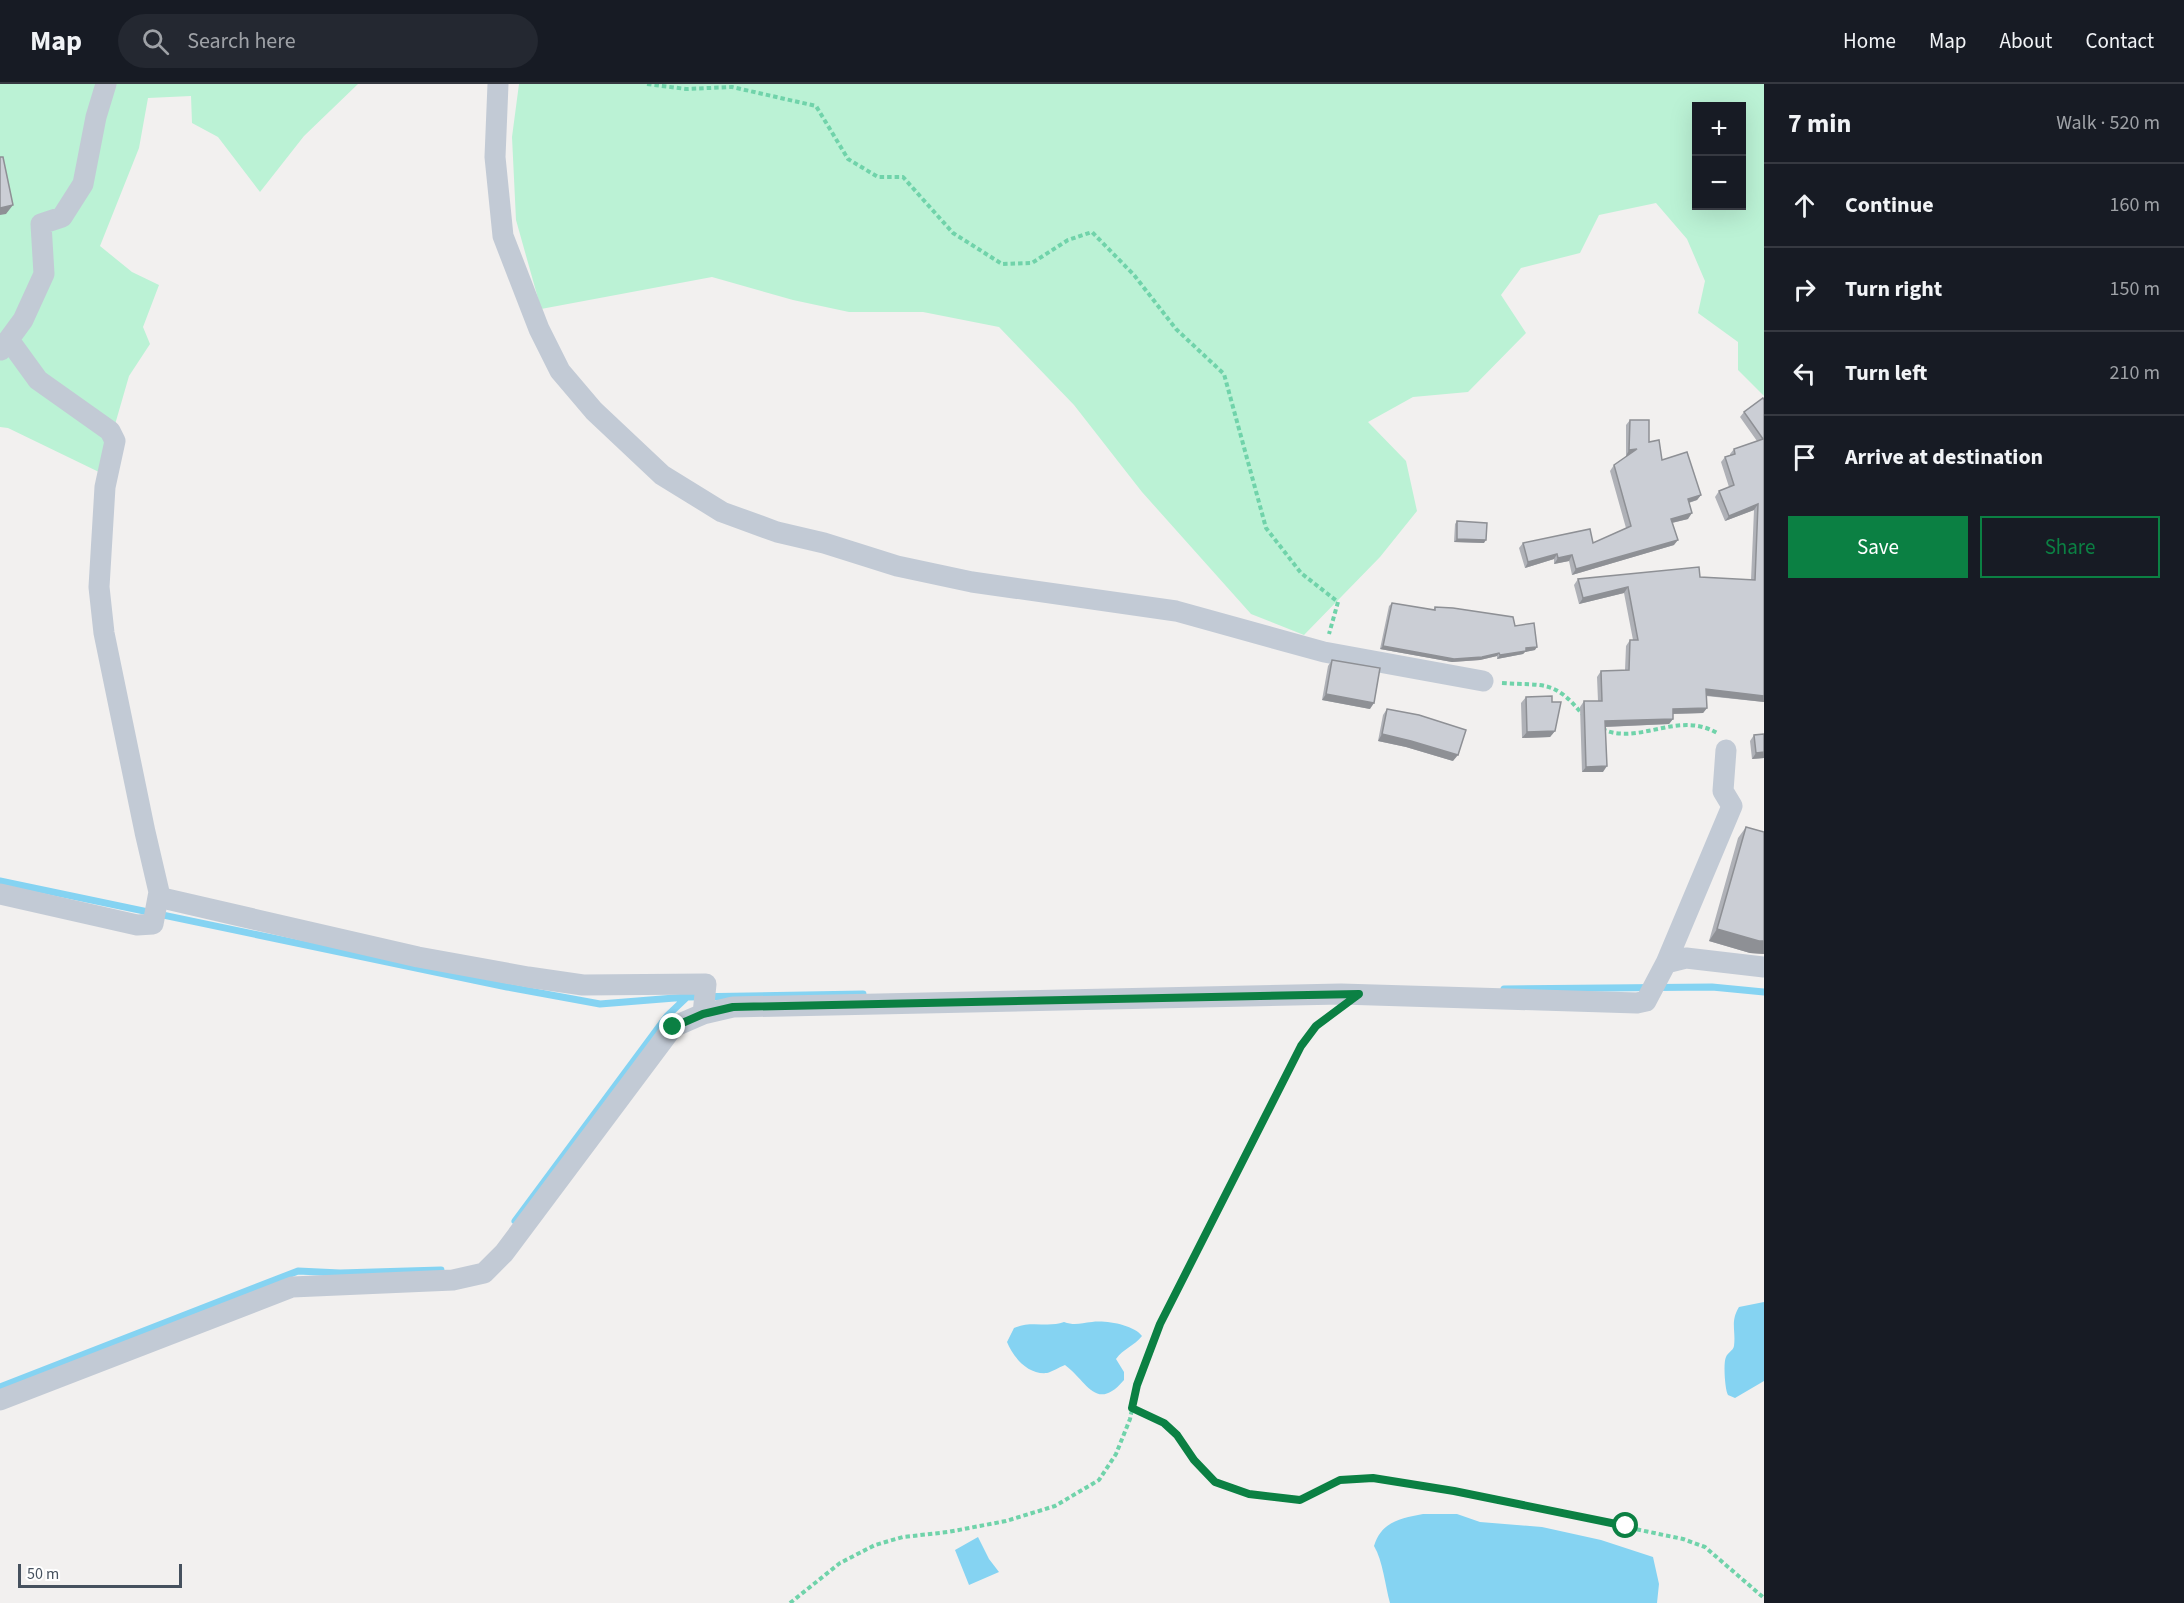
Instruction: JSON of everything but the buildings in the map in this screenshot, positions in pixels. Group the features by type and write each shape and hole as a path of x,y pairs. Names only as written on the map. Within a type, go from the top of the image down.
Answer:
{"street":[{"path":"0,894 137,925 153,924 158,900 159,892 104,633 99,588 105,487 115,441 111,431 38,380 4,346 23,320 44,274 41,224 63,217 83,184 96,117 106,84"},
{"path":"498,84 495,157 503,236 539,329 560,371 623,440 662,475 722,512 777,532 824,543 897,566 972,582 1176,611 1324,652 1483,681"},
{"path":"0,1400 292,1287 453,1280 484,1273 504,1253 673,1027 703,1010 733,1007 1359,994 1637,1003 1646,1001 1663,970 1732,806 1723,791 1726,750"},
{"path":"158,900 418,957 583,985 706,984 703,1010"},
{"path":"1663,970 1686,958 1764,967"}],"path":[{"path":"647,84 686,89 732,87 816,106 848,159 878,177 903,177 953,233 1002,264 1032,263 1068,240 1092,232 1134,275 1176,328 1224,374 1266,528 1301,573 1338,602 1324,652"},
{"path":"1483,681 1551,686 1569,697 1587,719"},
{"path":"1593,725 1608,732 1625,734 1690,724 1707,728 1717,734 1726,750"},
{"path":"790,1603 840,1563 875,1545 903,1537 948,1532 1006,1521 1055,1506 1099,1480 1116,1454 1132,1408 1137,1385 1160,1324 1301,1046 1316,1026 1359,994"},
{"path":"1132,1408 1164,1423 1177,1435 1194,1460 1215,1482 1249,1494 1300,1500 1340,1480 1373,1478 1476,1495 1683,1539 1705,1547 1764,1598"}],"green space":[{"path":"0,84 358,84 304,136 260,192 218,137 192,123 191,96 148,98 139,148 100,246 132,272 159,285 143,327 150,344 129,376 101,473 8,428 0,427"},
{"path":"519,84 1764,84 1764,396 1738,370 1738,342 1698,313 1705,281 1687,239 1656,203 1599,215 1580,253 1521,268 1501,295 1526,333 1468,392 1413,397 1368,422 1406,461 1417,511 1380,557 1304,635 1251,614 1142,492 1074,405 999,327 923,312 849,312 793,300 712,277 541,309 516,220 512,137"}],"water":[{"path":"1764,1302 1764,1381 1735,1398 1727,1392 1725,1360 1734,1346 1735,1317 1739,1307"},
{"path":"1064,1322 1112,1323 1133,1329 1142,1336 1116,1359 1124,1372 1124,1380 1114,1389 1106,1394 1092,1391 1065,1365 1047,1373 1034,1371 1017,1359 1007,1342 1014,1328"},
{"path":"1423,1514 1457,1514 1480,1522 1542,1527 1601,1540 1653,1557 1659,1584 1657,1603 1390,1603 1382,1566 1374,1546 1382,1531 1393,1522"},
{"path":"978,1537 989,1559 999,1572 969,1585 955,1550"}],"waterway":[{"path":"0,881 507,987 600,1004 687,997"},
{"path":"1504,989 1712,987 1764,992"},
{"path":"515,1221 667,1016 687,997 863,994"},
{"path":"0,1387 298,1271 340,1273 441,1270"}],"route":[{"path":"673,1027 703,1014 733,1007 1359,994 1316,1026 1301,1046 1160,1324 1137,1385 1132,1408 1164,1423 1177,1435 1194,1460 1215,1482 1249,1494 1300,1500 1340,1480 1373,1478 1454,1491 1626,1526"}]}
